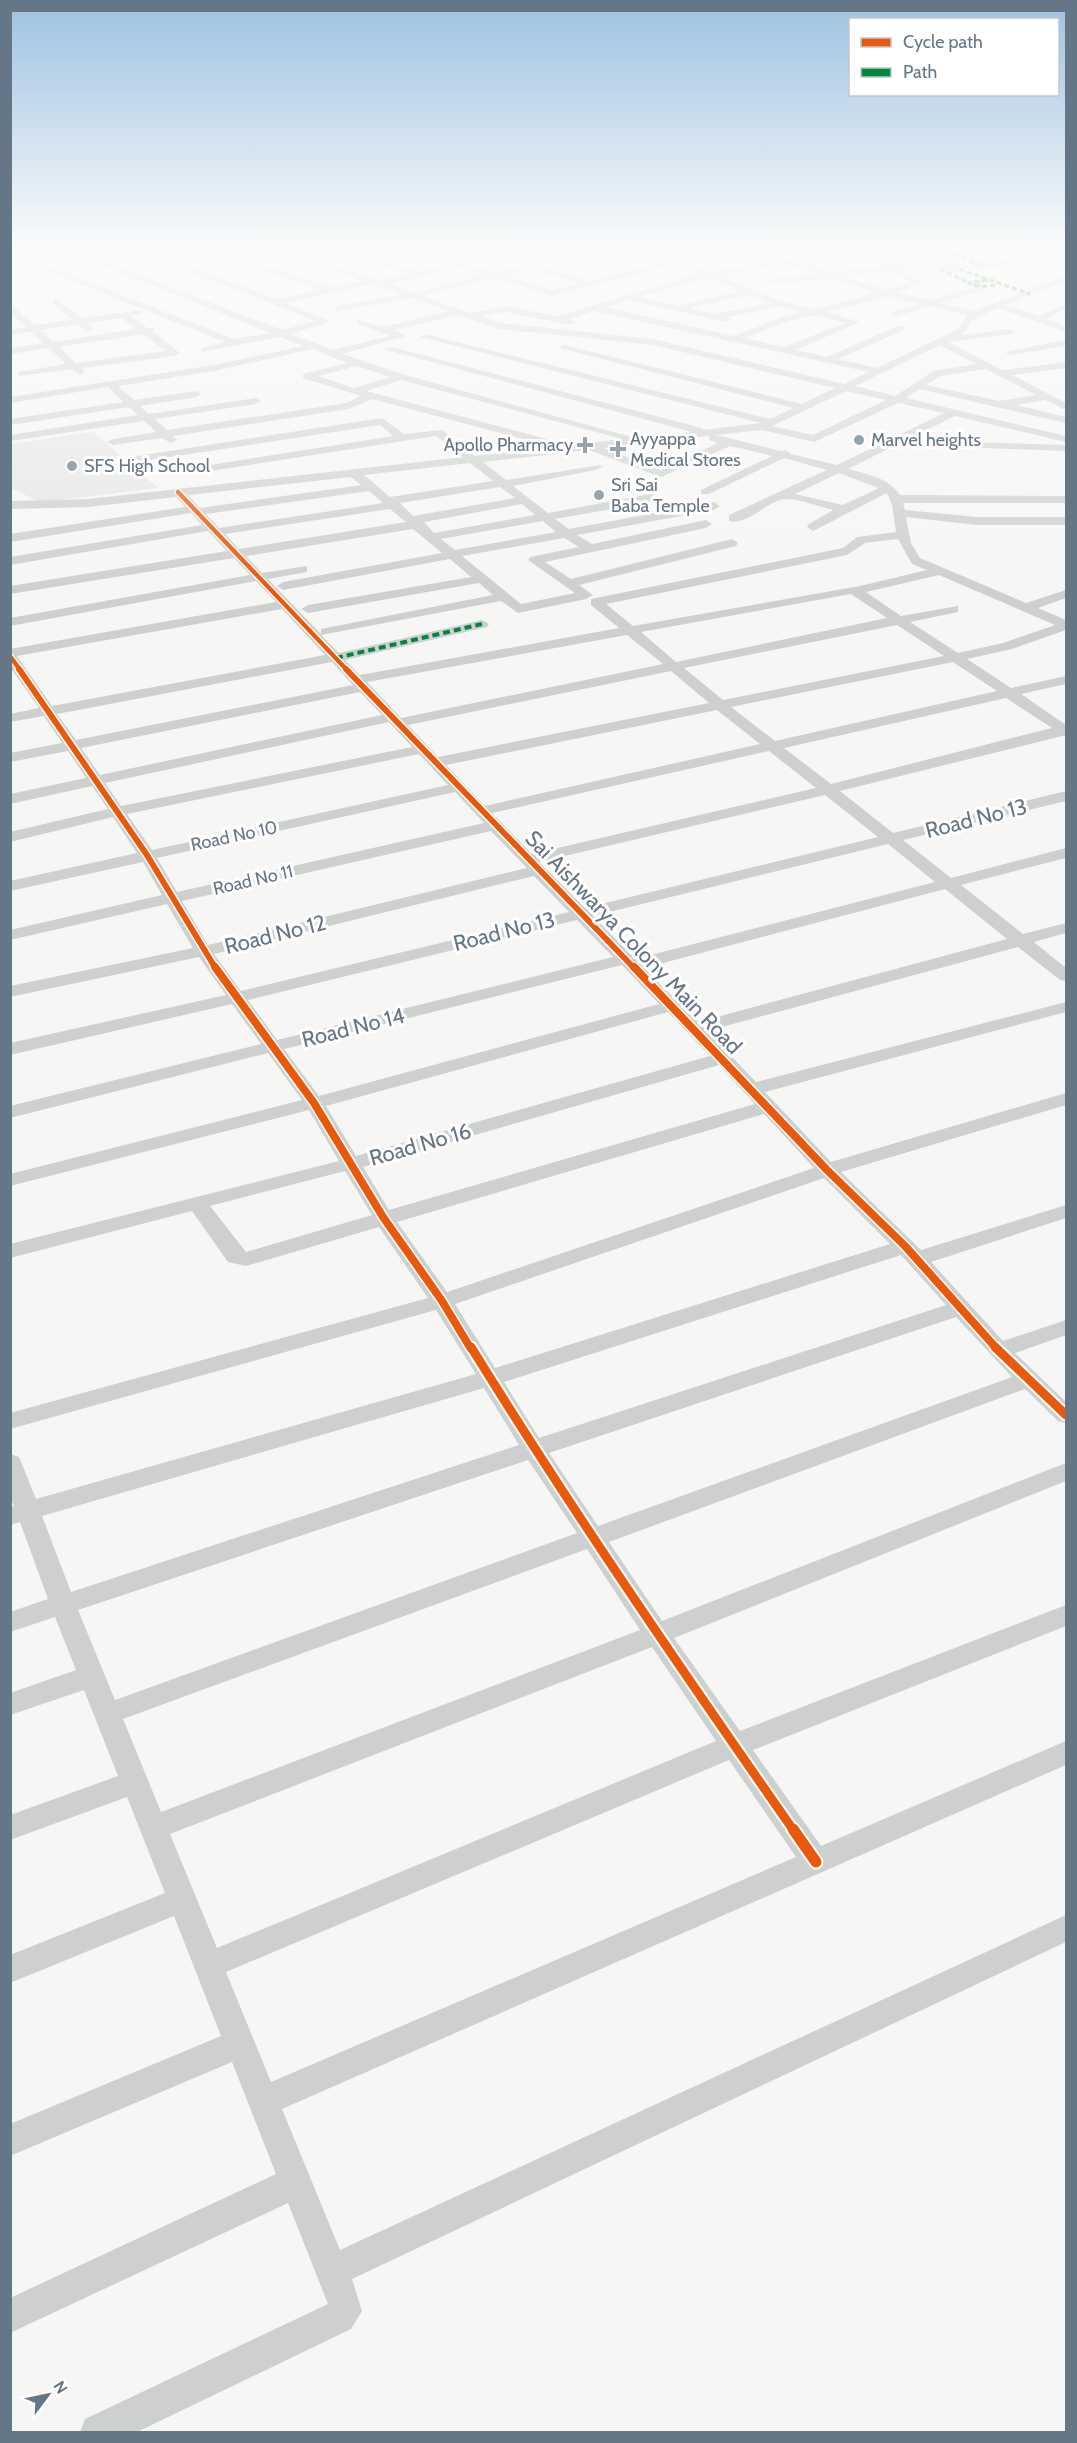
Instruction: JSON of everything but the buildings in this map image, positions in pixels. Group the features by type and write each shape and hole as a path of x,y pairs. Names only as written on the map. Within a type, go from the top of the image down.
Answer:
{"street":[{"path":"12,363 44,395"},
{"path":"71,363 97,387"},
{"path":"10,381 74,366 100,363"},
{"path":"131,363 178,397"},
{"path":"187,363 197,371"},
{"path":"13,399 197,371 234,363"},
{"path":"351,363 307,376 354,391 570,449"},
{"path":"357,363 400,377 639,441"},
{"path":"354,391 439,363 837,470 888,488 895,499 905,551 910,556 937,572 1066,625"},
{"path":"412,406 522,363"},
{"path":"535,363 814,439"},
{"path":"608,363 805,408"},
{"path":"743,363 1066,439"},
{"path":"843,363 878,370"},
{"path":"12,513 768,425 891,363"},
{"path":"983,363 1065,405"},
{"path":"1001,373 1066,365"},
{"path":"705,492 897,399 938,373 987,366"},
{"path":"998,385 1018,382"},
{"path":"110,384 204,469 221,488"},
{"path":"917,386 1063,419"},
{"path":"64,392 84,411"},
{"path":"10,422 196,394"},
{"path":"929,406 954,394"},
{"path":"113,442 349,406 372,395"},
{"path":"999,404 1047,397"},
{"path":"13,399 33,418"},
{"path":"10,438 256,401"},
{"path":"733,518 955,412"},
{"path":"1009,446 1032,431 1063,419"},
{"path":"137,459 382,421 402,438"},
{"path":"978,436 1002,424"},
{"path":"204,469 438,432 548,516 567,534 590,548"},
{"path":"643,481 729,442"},
{"path":"937,444 1066,448"},
{"path":"590,447 685,479"},
{"path":"10,561 392,503 596,467"},
{"path":"355,474 374,487 518,609 586,595 534,560 706,524"},
{"path":"10,538 374,487"},
{"path":"813,527 888,488"},
{"name":"Sai Aishwarya Colony Main Road","path":"178,492 533,865 723,1058 750,1090 827,1170 911,1253 999,1351 1066,1415"},
{"path":"783,495 844,509"},
{"path":"10,622 257,577 548,516 651,498"},
{"path":"895,499 1066,499"},
{"path":"10,590 416,522 525,500"},
{"path":"283,586 714,506"},
{"path":"899,513 977,521 1066,520"},
{"path":"901,535 861,540 847,550 596,603 721,706 1066,976"},
{"path":"570,583 732,543"},
{"path":"10,758 626,629 855,589 937,572"},
{"path":"308,609 482,579"},
{"path":"855,589 856,593 1065,730"},
{"path":"1025,608 1066,594"},
{"path":"326,632 503,597"},
{"path":"284,605 10,654 147,855 203,951 239,997 314,1103 383,1217 442,1301 533,1448 657,1634 816,1862"},
{"path":"10,799 396,720 675,668 953,609"},
{"path":"10,718 335,658 482,624"},
{"path":"10,837 116,812 430,755 721,706 1007,646 1066,625"},
{"path":"482,811 1066,680"},
{"path":"10,686 30,683"},
{"name":"Road No 12","path":"10,992 203,951 1065,730"},
{"name":"Road No 10","path":"10,886 458,787"},
{"name":"Road No 13","path":"10,1049 239,997 579,912 1066,796"},
{"name":"Road No 11","path":"10,935 495,825"},
{"name":"Road No 14","path":"10,1112 1066,853"},
{"path":"694,1029 1066,928"},
{"path":"10,1180 314,1103 671,1006"},
{"path":"750,1090 1066,1007"},
{"name":"Road No 16","path":"10,1251 350,1164 723,1058"},
{"path":"10,1421 442,1301 827,1170 1066,1099"},
{"path":"197,1203 236,1257 246,1259 383,1217 767,1107"},
{"path":"19,1513 491,1378 911,1253 1066,1211"},
{"path":"10,1622 961,1308"},
{"path":"999,1351 1066,1327"},
{"path":"107,1714 1029,1379"},
{"path":"10,1463 19,1513 63,1604 345,2304 345,2311 339,2317 98,2433"},
{"path":"154,1827 657,1634 1066,1472"},
{"path":"209,1965 733,1746 1066,1615"},
{"path":"10,1704 92,1676"},
{"path":"264,2101 1066,1753"},
{"path":"10,1828 136,1782"},
{"path":"10,1969 183,1899"},
{"path":"332,2271 1066,1928"},
{"path":"10,2140 241,2043"},
{"path":"10,2316 296,2182"}],"shaded area":[{"name":"SFS High School","path":"93,432 158,488 40,502 11,488 11,444"}],"marked path":[{"path":"336,658 482,624"}],"cycle path":[{"path":"178,492 528,860 723,1058 827,1170 905,1246 999,1351 1066,1415"},
{"path":"10,656 147,855 203,951 314,1103 383,1217 442,1301 533,1448 657,1634 816,1862"}],"place":[{"name":"Marvel heights","path":"859,440"},
{"name":"Apollo Pharmacy","path":"585,445"},
{"name":"Ayyappa Medical Stores","path":"618,449"},
{"name":"SFS High School","path":"72,466"},
{"name":"Sri Sai Baba Temple","path":"599,495"}]}
